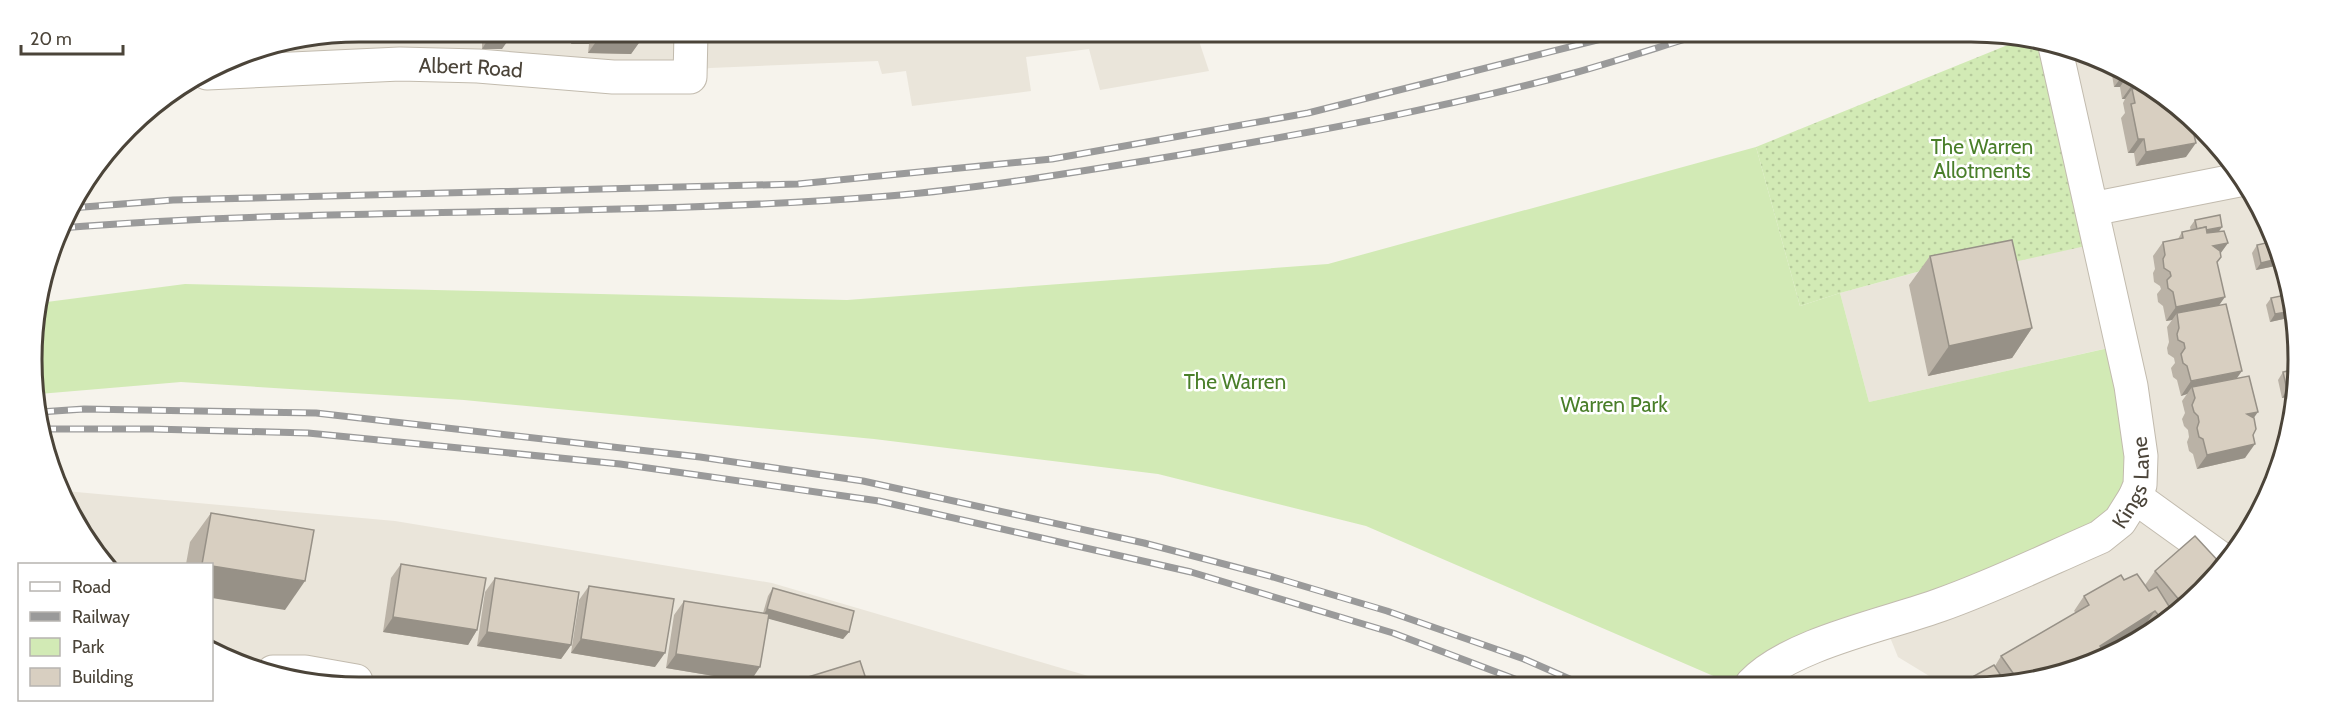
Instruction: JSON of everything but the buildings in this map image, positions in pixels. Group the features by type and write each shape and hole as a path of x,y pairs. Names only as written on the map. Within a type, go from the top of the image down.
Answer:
{"street":[{"name":"Albert Road","path":"225,72 400,64 478,66 614,77 690,77 691,42"},
{"name":"Kings Lane","path":"1758,677 1780,662 1814,647 1941,605 2100,537 2120,521 2135,497 2140,486 2141,456 2131,386 2057,54"},
{"path":"2092,209 2233,181"},
{"path":"2135,497 2219,557"}],"shaded area":[{"path":"360,42 1199,42 1209,71 1100,90 1089,49 1026,57 1031,91 912,106 906,71 882,74 878,61 710,68 686,73 263,57 298,48"},
{"path":"2053,53 2111,75 2164,108 2195,135 2222,166 2255,219 2271,257 2282,298 2288,360 2285,401 2271,462 2245,518 2209,569 2164,611 2111,644 2053,666 1991,676 1931,677 1898,657 1883,620 2121,345 1869,402 1840,293 1984,254"},
{"path":"71,492 395,521 772,583 1092,677 360,677 298,671 257,660 213,641 213,563 116,563 96,536"}],"green space":[{"name":"The Warren Allotments","path":"2009,45 2053,53 2057,54 2099,243 1987,268 1983,254 1800,306 1756,147"},
{"path":"1756,147 1800,306 1840,293 1869,402 2122,345 2136,455 2118,517 1754,663 1739,677 1716,677 1366,526 1158,474 874,439 464,400 181,382 44,394 42,360 47,302 185,284 847,300 1328,264"}],"railway":[{"path":"82,207 173,200 798,184 1052,159 1308,113 1589,42"},
{"path":"71,227 268,217 786,203 959,189 1168,157 1372,120 1524,86 1676,42"},
{"path":"47,412 84,409 316,413 700,457 863,481 1144,543 1273,577 1387,611 1524,659 1565,677"},
{"path":"50,429 308,433 620,464 879,501 1191,572 1393,633 1509,677"}],"park label":[{"name":"The Warren","path":"1235,381"},
{"name":"Warren Park","path":"1614,404"}]}
